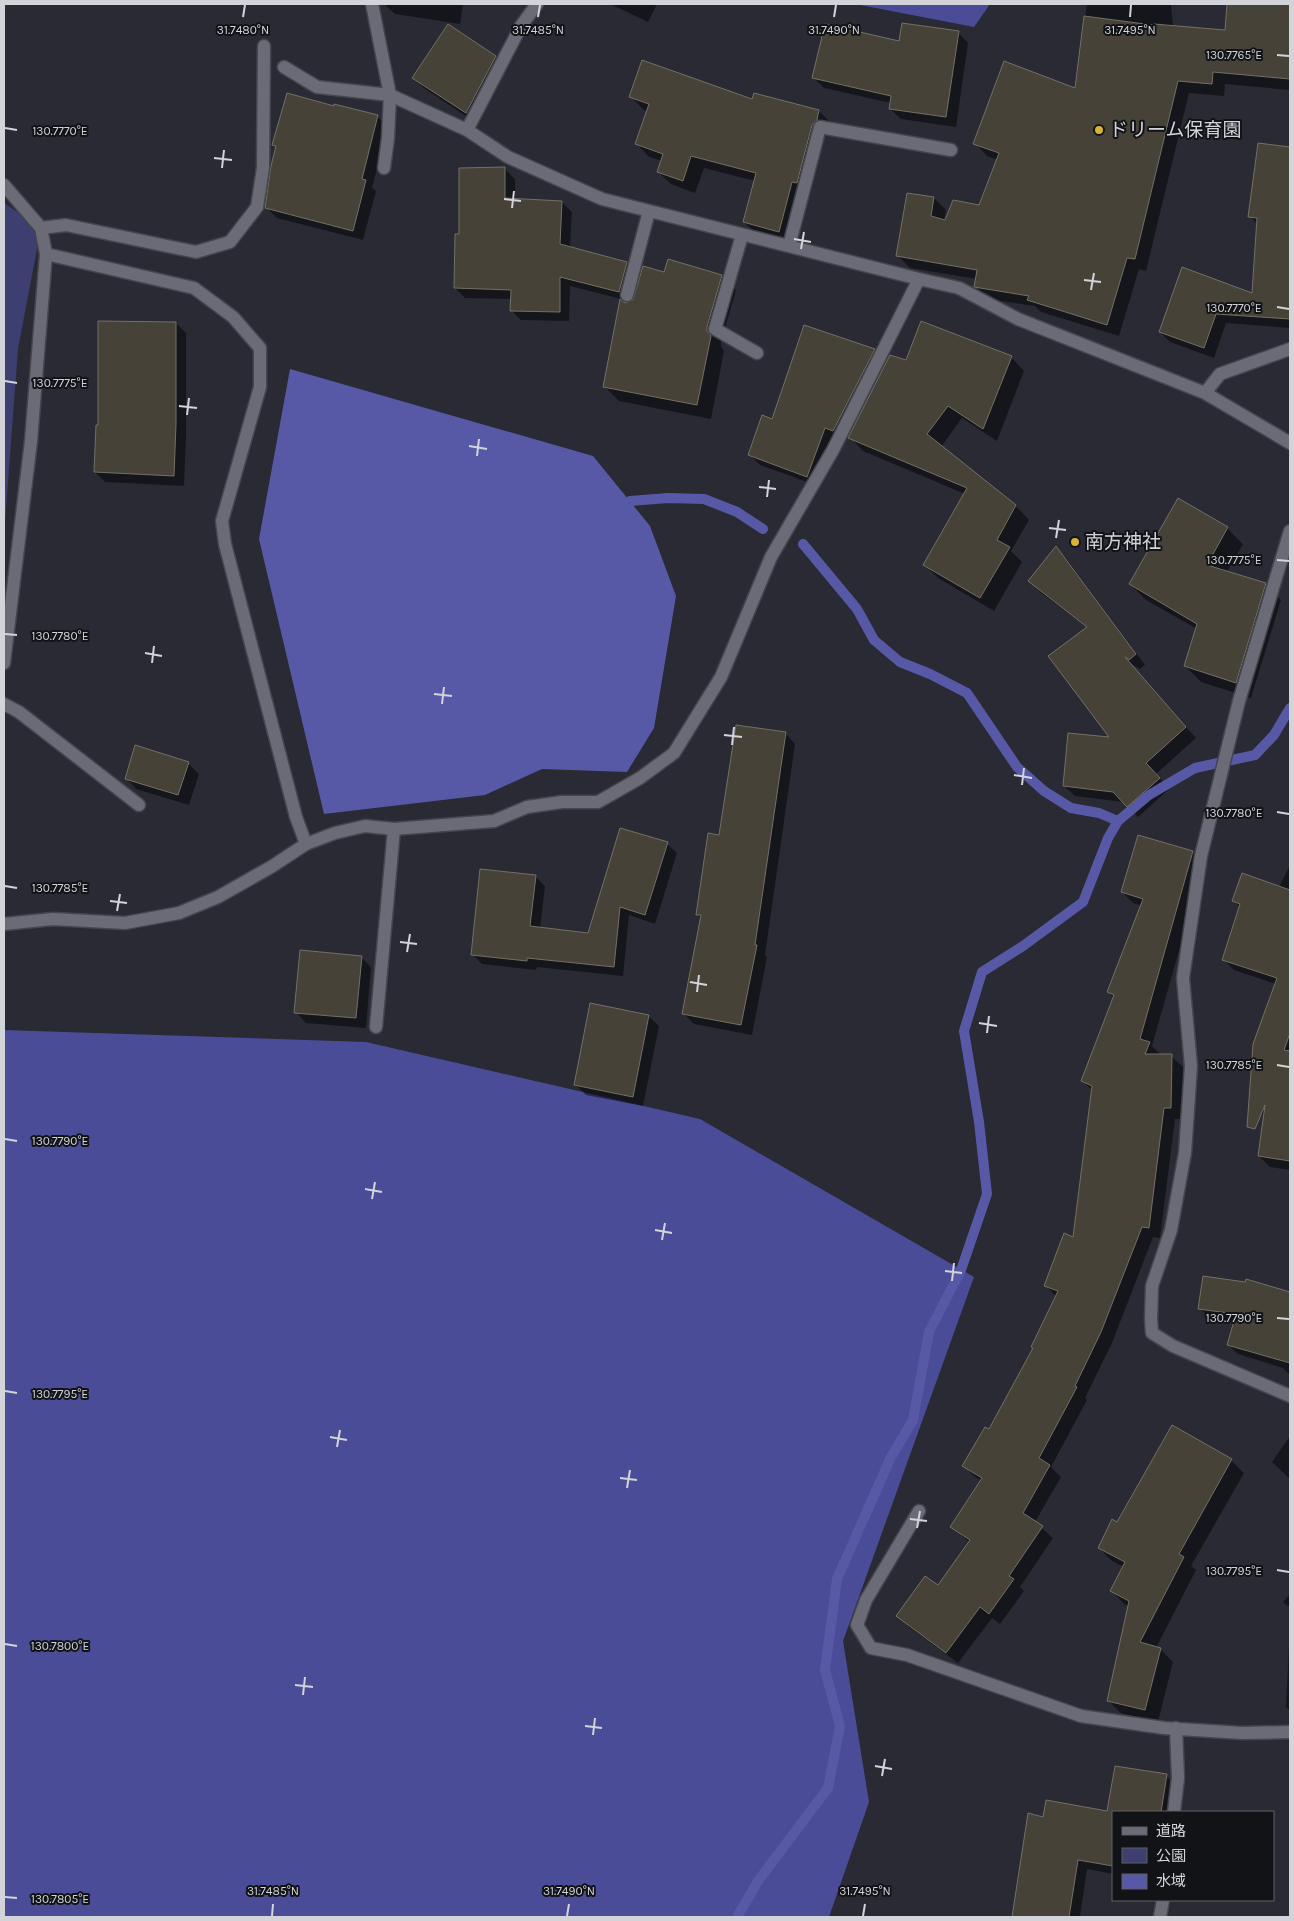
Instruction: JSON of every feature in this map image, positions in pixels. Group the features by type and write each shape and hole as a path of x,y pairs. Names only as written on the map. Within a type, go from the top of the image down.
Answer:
{"street":[{"path":"372,4 390,95 388,138 384,168"},
{"path":"467,130 521,26 537,4"},
{"path":"40,228 66,225 196,252 230,242 257,207 263,168 264,46"},
{"path":"284,67 318,88 390,95 467,130 508,157 602,199 959,288 1018,319 1204,393 1290,442"},
{"path":"789,246 820,127 951,150"},
{"path":"4,185 40,228 46,254 31,441 4,662"},
{"path":"627,295 649,211"},
{"path":"742,235 714,329 757,353"},
{"path":"46,254 194,288 233,317 260,348 260,387 225,503 222,521 227,553 293,808 306,844"},
{"path":"4,924 53,919 126,923 179,913 218,897 271,867 306,844 334,832 365,826 394,829 494,821 527,807 562,802 598,802 640,778 674,753 721,677 771,557 833,450 919,279"},
{"path":"1204,393 1220,374 1290,348"},
{"path":"1290,532 1242,692 1201,856 1183,978 1191,1066 1185,1152 1171,1230 1152,1286 1151,1326 1152,1333 1173,1346 1290,1396"},
{"path":"4,704 19,712 138,806"},
{"path":"376,1027 394,829"},
{"path":"918,1511 866,1600 858,1625 871,1648 907,1654 1081,1716 1176,1728 1242,1733 1290,1732"},
{"path":"1174,1811 1178,1778 1176,1728"},
{"path":"1160,1917 1163,1901"}],"green space":[{"path":"4,203 41,228 18,349 4,536"}],"shaded area":[{"path":"855,4 990,4 974,27"},
{"path":"4,1030 366,1042 700,1119 974,1277 843,1641 869,1802 829,1917 4,1917"}],"water":[{"path":"290,369 593,456 650,526 676,596 654,728 627,772 542,769 485,795 324,814 259,539"}],"building":[{"path":"1227,4 1290,4 1290,79 1213,72 1212,84 1178,81 1135,259 1127,258 1107,325 1027,300 1029,296 974,287 977,270 896,256 907,193 934,197 931,216 945,220 953,200 979,205 999,153 973,144 1004,61 1075,88 1084,16 1153,25 1225,30"},
{"path":"902,23 959,31 946,117 889,109 891,96 812,78 825,24 899,41"},
{"path":"448,24 496,56 466,113 412,78"},
{"path":"642,60 752,99 754,93 819,110 817,120 812,125 797,183 792,182 779,232 743,222 756,173 691,156 683,181 657,172 663,154 635,144 649,104 629,97"},
{"path":"287,93 334,106 334,104 378,115 362,179 366,180 353,231 265,208 276,146 272,145"},
{"path":"1258,143 1290,147 1290,319 1216,314 1204,348 1159,332 1182,267 1252,293 1257,218 1248,217"},
{"path":"505,167 505,198 562,201 560,244 627,262 619,292 560,277 560,312 510,311 511,290 454,288 455,234 459,234 459,168"},
{"path":"668,259 722,275 707,327 707,331 711,336 697,405 603,387 620,299 625,303 633,300 643,266 664,272"},
{"path":"98,321 176,322 174,476 94,472 96,425 98,425"},
{"path":"921,321 1012,356 983,429 948,406 927,434 1016,505 997,540 1010,547 980,598 923,565 967,488 848,438 890,355 906,360"},
{"path":"804,325 875,349 833,431 825,428 807,477 748,455 762,415 772,419"},
{"path":"1178,498 1228,527 1207,565 1266,583 1236,683 1184,666 1197,624 1129,584"},
{"path":"1056,546 1136,654 1129,660 1125,657 1186,727 1146,763 1160,778 1127,807 1113,792 1063,786 1068,733 1109,737 1048,656 1087,627 1028,581"},
{"path":"736,725 786,732 755,945 757,945 741,1025 682,1014 701,915 696,915 708,833 719,835"},
{"path":"135,745 189,762 178,795 125,779"},
{"path":"620,828 668,842 645,915 620,907 614,967 527,958 527,961 471,955 480,869 536,875 530,926 588,933"},
{"path":"1138,835 1193,851 1140,1039 1150,1042 1145,1054 1172,1054 1171,1108 1164,1108 1149,1228 1142,1227 1101,1332 1075,1386 1077,1387 1039,1458 1050,1465 1023,1513 1043,1526 1009,1576 1014,1579 989,1614 980,1607 946,1653 896,1616 925,1576 938,1585 970,1540 950,1527 982,1478 962,1466 985,1427 989,1429 1033,1348 1031,1347 1058,1291 1044,1286 1064,1233 1073,1237 1092,1086 1081,1081 1114,995 1107,992 1143,899 1121,892"},
{"path":"1242,873 1290,890 1290,1033 1284,1050 1290,1051 1290,1161 1258,1156 1265,1105 1255,1129 1247,1127 1253,1044 1277,978 1222,960 1240,904 1232,901"},
{"path":"300,950 362,956 356,1018 294,1013"},
{"path":"590,1003 649,1015 633,1097 574,1085"},
{"path":"1203,1276 1245,1282 1246,1279 1290,1292 1290,1363 1227,1345 1236,1314 1198,1309"},
{"path":"1172,1425 1232,1459 1179,1554 1184,1557 1140,1642 1161,1648 1145,1710 1107,1701 1129,1601 1110,1591 1125,1562 1098,1548 1112,1519 1117,1522"},
{"path":"1115,1766 1167,1774 1161,1811 1112,1811 1112,1866 1078,1860 1069,1917 1012,1917 1028,1813 1043,1817 1046,1800 1107,1811"}],"waterway":[{"path":"630,501 668,498 704,499 737,512 763,529"},
{"path":"803,544 857,609 874,640 900,662 930,674 967,693 1017,767 1044,791 1071,808 1099,813 1118,821"},
{"path":"737,1917 758,1881 828,1788 840,1726 825,1670 837,1579 891,1457 913,1420 929,1332 961,1270 987,1194 979,1122 964,1031 982,972 1023,946 1083,902 1108,838 1118,821 1149,795 1195,768 1255,755 1274,735 1290,708"}],"place":[{"name":"ドリーム保育園","path":"1099,130"},
{"name":"南方神社","path":"1075,542"}]}
